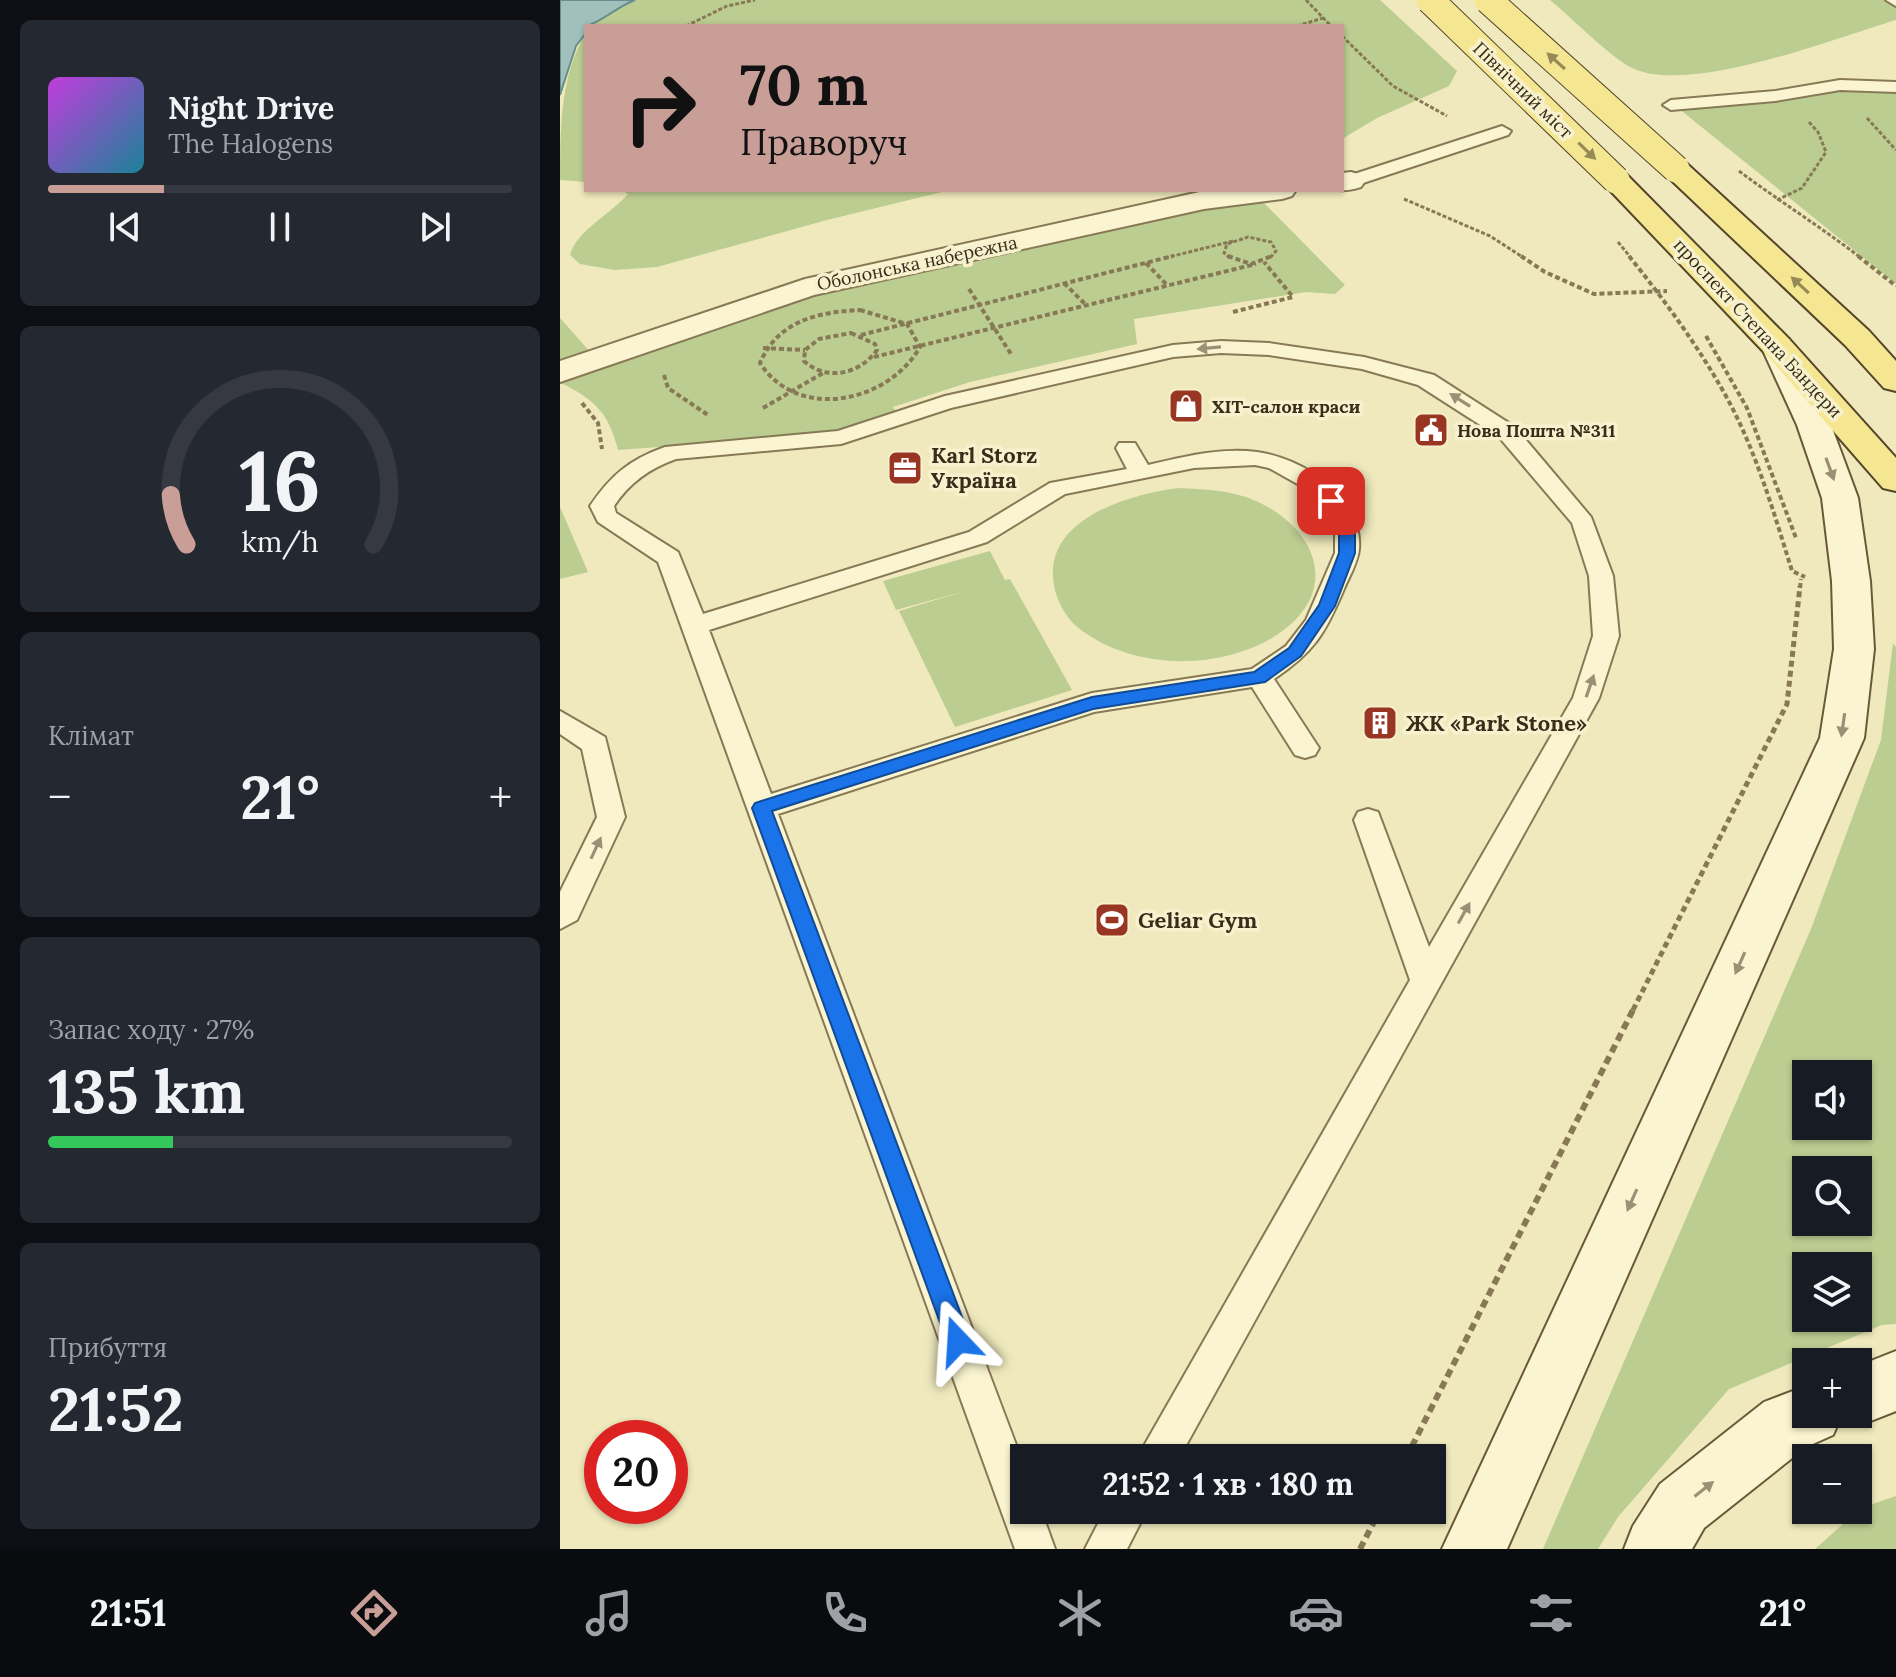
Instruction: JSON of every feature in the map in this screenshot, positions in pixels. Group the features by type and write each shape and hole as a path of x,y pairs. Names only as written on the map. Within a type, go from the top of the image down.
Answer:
{"main road":[{"name":"Північний міст","path":"1430,0 1616,180"},
{"name":"Північний міст","path":"1488,0 1857,338"},
{"name":"проспект Степана Бандери","path":"1616,180 1777,346 1896,480"},
{"name":"Оболонська набережна","path":"568,385 805,288 1204,200 1266,192"},
{"path":"1857,338 1896,365"},
{"path":"1857,338 1896,381"},
{"path":"1474,1549 1842,738 1854,649 1852,599 1840,498 1814,425 1777,346"},
{"path":"1872,1390 1896,1381"},
{"path":"1656,1549 1682,1506 1792,1422"}],"lane":[{"path":"1671,105 1775,96 1840,85 1896,87"},
{"path":"1346,182 1502,131"},
{"path":"1035,1549 669,558 606,517 602,506 618,482 653,459 673,452 841,437 945,403 1094,377 1173,351 1221,347 1269,349 1364,363 1426,380 1507,432 1583,522 1601,576 1606,636 1586,698 1165,1444"},
{"path":"992,393 1009,412"},
{"path":"1127,448 1141,474"},
{"path":"694,626 978,537 1054,480 1141,474 1194,461 1255,458 1277,463 1318,486 1340,516 1347,532 1347,553 1326,606 1295,652 1259,677 1092,703 762,808"},
{"path":"1259,677 1305,748"},
{"path":"560,721 595,744 611,817 566,911 560,917"},
{"path":"1368,820 1426,981"},
{"path":"1105,1549 1119,1524"}],"path":[{"path":"690,24 727,6 755,0"},
{"path":"1306,0 1329,24"},
{"path":"1304,24 1323,18"},
{"path":"1344,38 1393,86 1482,137"},
{"path":"1769,204 1802,188 1826,152 1818,132 1795,107 1775,96"},
{"path":"1730,166 1808,217 1896,286"},
{"path":"1346,182 1418,204 1490,236 1545,272 1594,294 1671,291 1661,279"},
{"path":"1611,232 1677,316 1728,400 1773,510 1792,571 1852,599"},
{"path":"751,415 823,373 859,369 874,357 1256,264 1275,255 1275,246 1257,238 1233,241 861,335 829,335 805,350 804,361 823,373"},
{"path":"1233,241 1225,248 1227,257 1240,263 1256,264"},
{"path":"949,256 1016,361"},
{"path":"1146,263 1168,286"},
{"path":"1063,283 1086,305"},
{"path":"860,310 907,324 920,347 916,359 903,374 883,387 856,395 828,398 791,391 777,386 764,376 760,363 772,337 791,324 812,316 860,310"},
{"path":"1699,326 1736,387 1765,446 1797,542"},
{"path":"861,335 875,344 874,357"},
{"path":"568,385 597,416 604,436 602,456"},
{"path":"1413,1444 1787,704 1799,618 1801,565"},
{"path":"1360,1549 1373,1524"}],"green space":[{"path":"635,0 1380,0 1457,71 1449,86 1377,118 1344,138 1344,24 594,24 616,7"},
{"path":"1550,0 1896,0 1896,20 1762,62 1687,75 1655,74 1621,61"},
{"path":"584,37 584,182 560,180 563,104 577,49"},
{"path":"1868,88 1896,89 1896,284 1678,108"},
{"path":"624,192 942,192 657,267 615,270 580,264 570,255 574,246 587,230 628,194"},
{"path":"1214,201 1262,201 1345,285 1335,294 1306,292 1134,319 1137,344 970,382 893,407 898,415 835,434 618,450 605,417 591,401 561,383 809,292"},
{"path":"560,318 592,354 560,365"},
{"path":"1178,488 1247,497 1278,514 1296,529 1315,565 1315,585 1308,604 1294,622 1250,649 1201,660 1175,661 1125,652 1102,643 1076,626 1065,612 1055,590 1053,566 1060,546 1073,529 1091,515 1135,497"},
{"path":"560,507 588,572 560,579"},
{"path":"990,551 1005,580 1010,579 1072,690 955,727 899,611 965,591 896,610 883,581"},
{"path":"1893,643 1896,647 1896,1324 1872,1329 1872,1252 1792,1252 1792,1332 1865,1332 1827,1348 1792,1348 1792,1363 1729,1389 1618,1517 1598,1549 1543,1549 1811,929 1881,740"},
{"path":"1896,1496 1896,1549 1815,1549 1843,1524 1872,1524 1872,1504"}],"water":[{"path":"560,0 635,0 597,22 584,24 584,36 576,46 560,95"}],"place":[{"name":"ХІТ-салон краси","path":"1186,406"},
{"name":"Нова Пошта №311","path":"1431,430"},
{"name":"Karl Storz Україна","path":"905,468"},
{"name":"ЖК «Park Stone»","path":"1380,723"},
{"name":"Geliar Gym","path":"1112,920"}],"route":[{"path":"958,1341 762,808 1092,703 1259,677 1295,652 1326,606 1347,553 1347,532 1331,501"}]}
